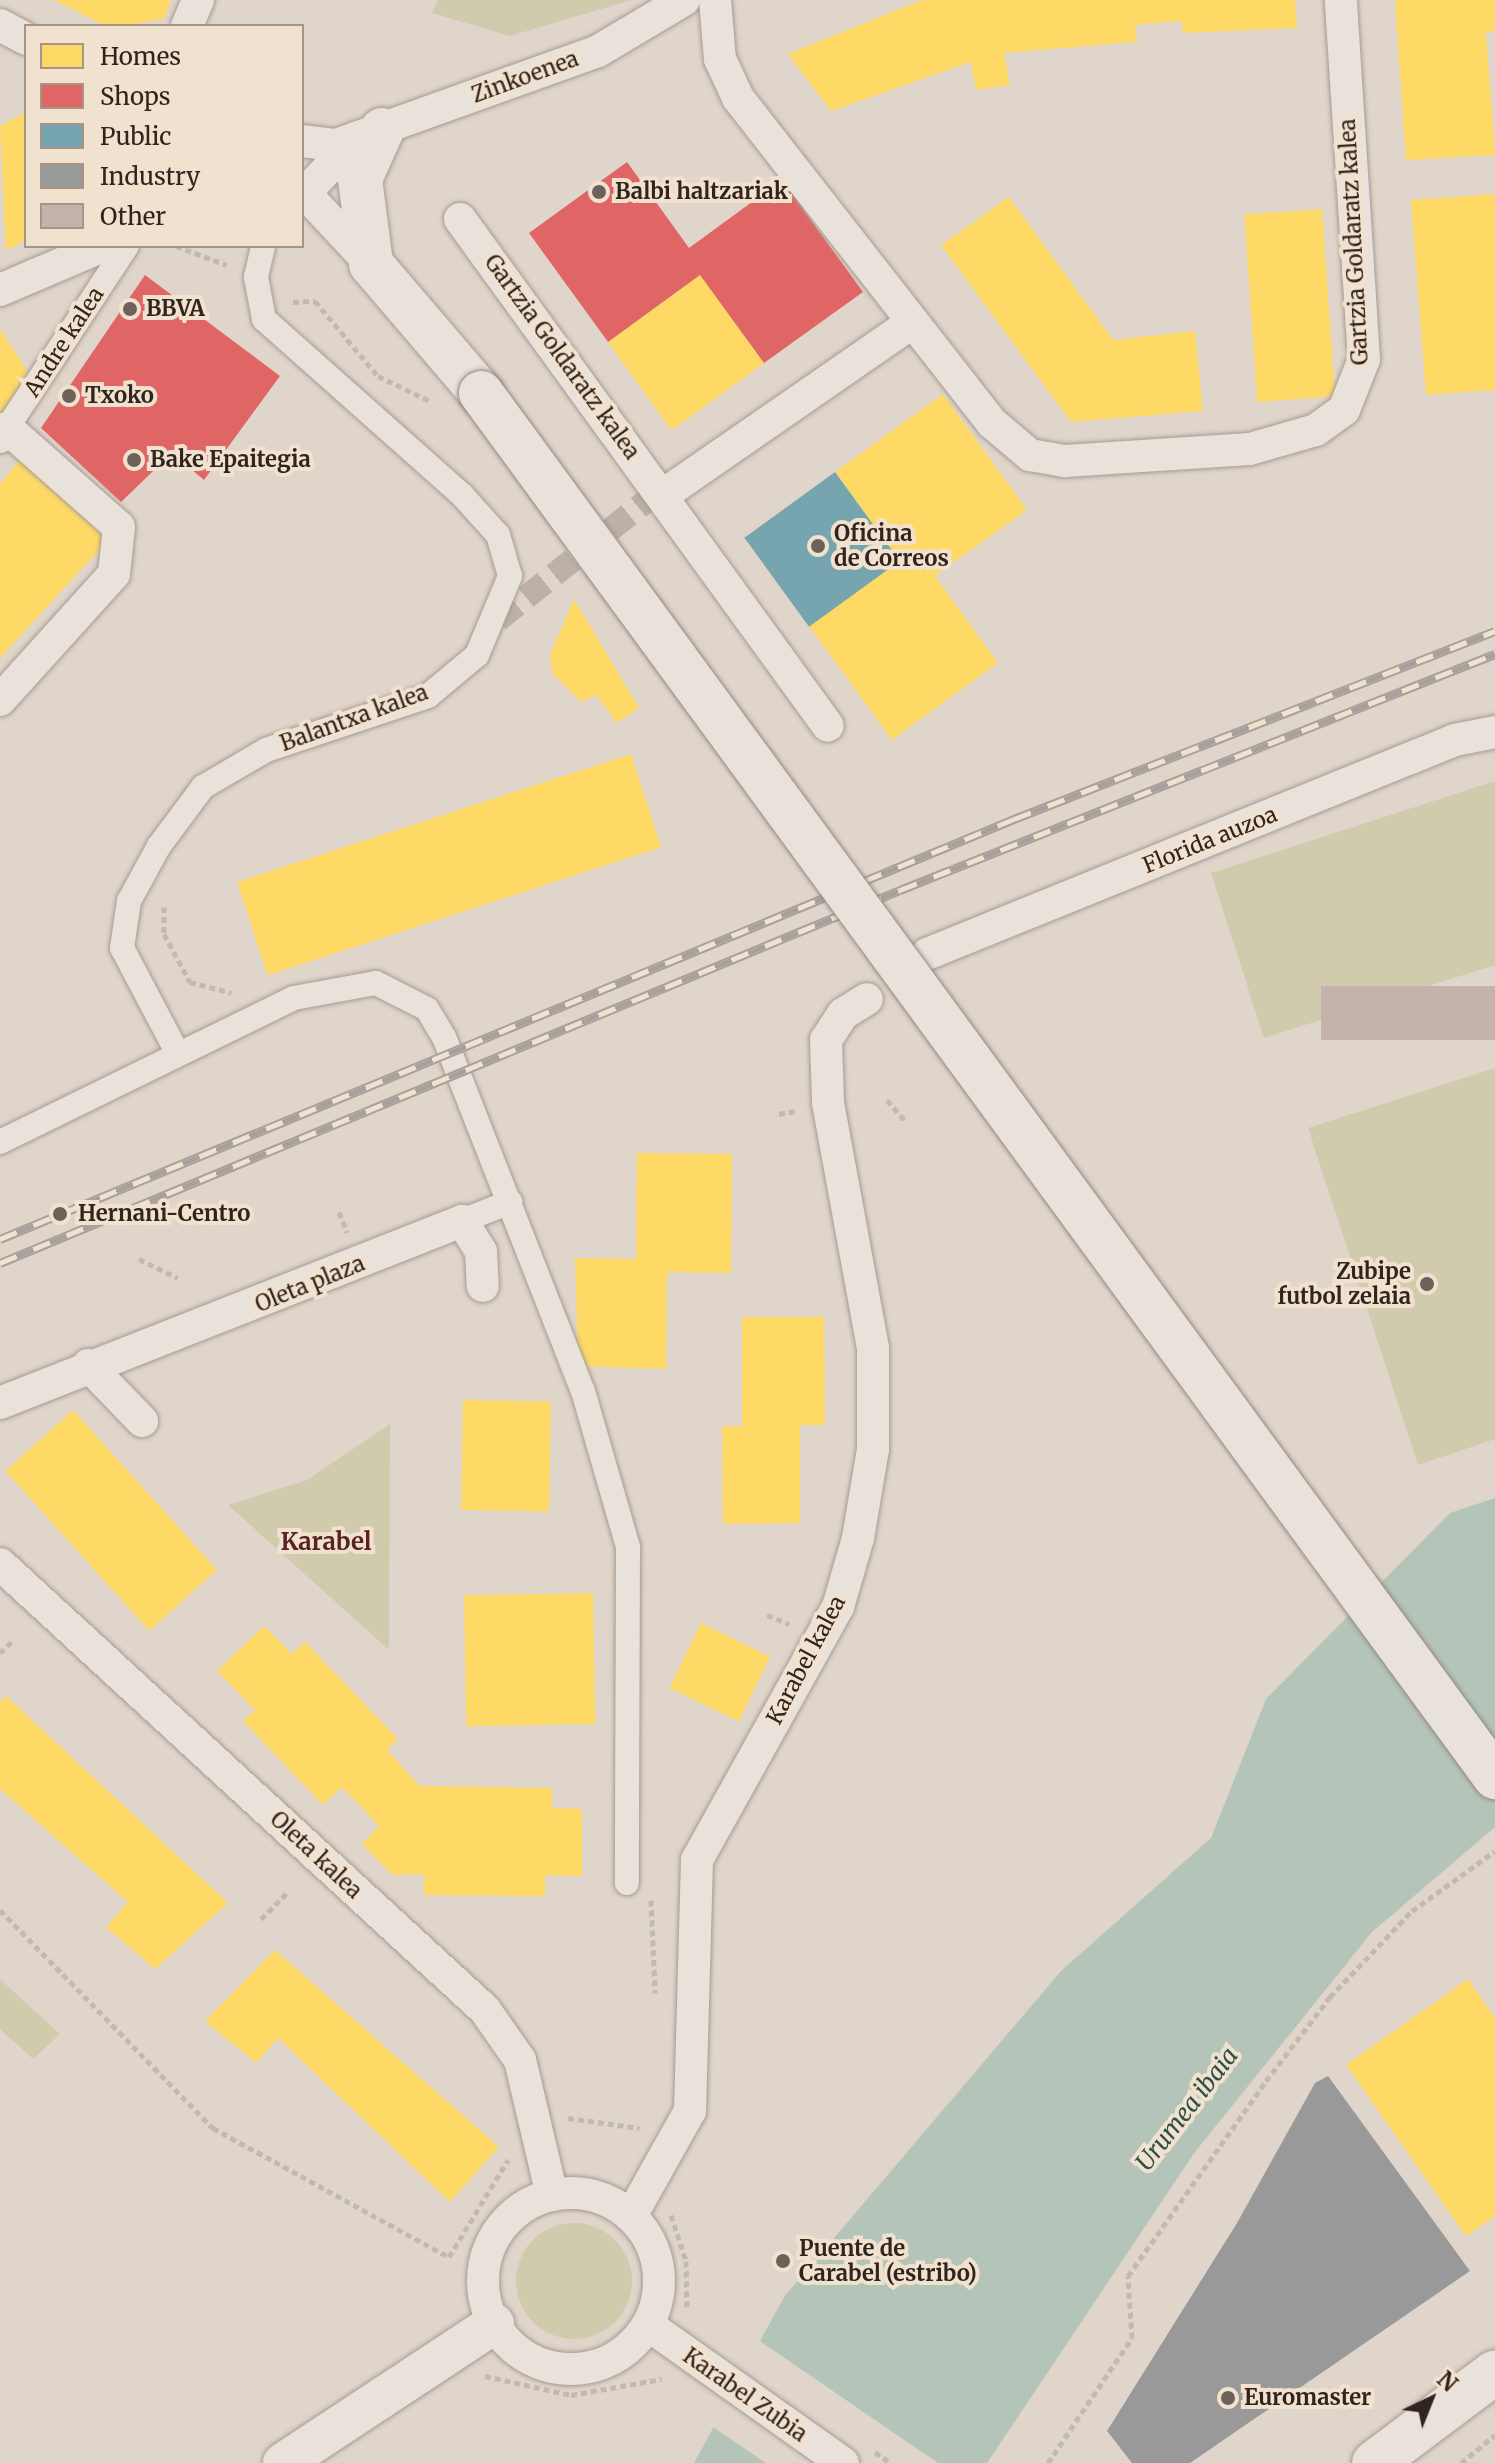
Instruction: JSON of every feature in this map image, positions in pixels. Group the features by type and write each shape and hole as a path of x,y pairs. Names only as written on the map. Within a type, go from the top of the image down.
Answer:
{"main road":[{"path":"370,134 360,179 371,264 465,401 1495,1777"},
{"path":"1374,2463 1495,2372"}],"street":[{"name":"Zinkoenea","path":"304,141 336,145 598,51 684,0"},
{"name":"Gartzia Goldaratz kalea","path":"715,0 720,59 738,98 992,423 1030,455 1065,461 1250,449 1316,430 1344,410 1364,359 1341,0"},
{"path":"0,25 24,38"},
{"path":"304,192 370,134"},
{"path":"304,194 371,264"},
{"name":"Gartzia Goldaratz kalea","path":"460,219 828,726"},
{"path":"0,290 98,248"},
{"name":"Andre kalea","path":"4,432 126,248"},
{"name":"Balantxa kalea","path":"178,1054 122,948 129,901 159,846 203,787 266,750 428,696 477,655 510,576 498,535 462,495 264,319 256,277 263,248"},
{"path":"663,495 911,323"},
{"path":"0,700 114,574 119,527 4,432"},
{"name":"Florida auzoa","path":"927,954 1455,740 1495,732"},
{"path":"0,1142 294,998 376,983 404,992 427,1009 444,1037 583,1391 628,1547 627,1883"},
{"name":"Karabel kalea","path":"631,2216 690,2111 697,1860 838,1607 858,1538 873,1449 873,1348 828,1103 826,1040 867,999"},
{"path":"483,1286 481,1252 462,1221 510,1202"},
{"name":"Oleta plaza","path":"0,1403 88,1365 294,1292 462,1221"},
{"path":"88,1365 142,1421"},
{"name":"Oleta kalea","path":"0,1564 485,2010 520,2060 538,2121 552,2195"},
{"path":"552,2195 595,2196 631,2216 659,2268 648,2325 610,2361 558,2369 533,2361 494,2324 483,2279 486,2256 511,2217 552,2195"},
{"path":"283,2463 494,2324"},
{"name":"Karabel Zubia","path":"648,2325 843,2463"}],"path":[{"path":"286,309 297,298 315,301 378,376 465,401"},
{"path":"170,896 164,934 190,982 245,996"},
{"path":"887,1100 905,1121"},
{"path":"139,1259 178,1278"},
{"path":"767,1615 797,1628"},
{"path":"0,1653 11,1642"},
{"path":"1048,2463 1132,2338 1128,2276 1266,2081 1330,1997 1412,1911 1495,1851"},
{"path":"627,1883 653,1902 655,2010"},
{"path":"261,1919 287,1893"},
{"path":"0,1910 213,2128 449,2257 515,2148"},
{"path":"538,2121 603,2122 632,2133 652,2118"},
{"path":"673,2206 691,2320"},
{"path":"467,2380 509,2379 571,2395 669,2379"},
{"path":"1461,2463 1495,2435"}],"shaded area":[{"path":"438,0 632,0 510,36 432,13"},
{"path":"1495,781 1495,965 1264,1038 1211,873"},
{"name":"Zubipe futbol zelaia","path":"1495,1068 1495,1439 1418,1465 1308,1128"},
{"path":"390,1424 389,1650 228,1505 307,1480"},
{"path":"0,1979 60,2034 33,2059 0,2029"},
{"path":"574,2223 596,2227 615,2240 628,2259 632,2281 628,2303 615,2322 596,2335 574,2339 552,2335 533,2322 520,2303 516,2281 520,2259 533,2240 552,2227"}],"water":[{"name":"Urumea ibaia","path":"1495,1498 1495,1827 1372,1932 1195,2152 987,2463 694,2463 784,2297 1061,1971 1211,1838 1266,1699 1450,1513"}],"pier":[{"path":"757,2339 938,2463 766,2463 710,2425"}],"building: Homes":[{"path":"54,0 170,0 165,18 136,24 102,24"},
{"path":"922,0 1295,0 1297,28 1183,33 1182,21 1135,25 1137,42 1004,53 1010,85 976,90 971,62 831,111 788,54"},
{"path":"1395,0 1495,0 1495,31 1486,32 1495,155 1406,160"},
{"path":"24,113 24,241 6,250 0,126"},
{"path":"1495,194 1495,390 1426,395 1411,200"},
{"path":"1009,197 1113,340 1195,331 1203,411 1071,422 941,245"},
{"path":"1322,209 1335,397 1257,402 1244,214"},
{"path":"700,275 764,363 672,430 608,342"},
{"path":"0,329 29,374 0,416"},
{"path":"943,394 1027,510 935,576 998,663 892,740 809,626 899,561 835,472"},
{"path":"23,456 111,537 0,658 0,484"},
{"path":"574,599 639,708 617,723 596,695 581,702 552,673 550,655"},
{"path":"631,754 661,847 268,975 237,882"},
{"path":"637,1153 732,1154 731,1273 667,1272 666,1369 578,1366 575,1258 636,1259"},
{"path":"742,1317 824,1317 825,1425 800,1425 800,1523 723,1524 722,1426 742,1426"},
{"path":"463,1400 551,1402 549,1512 461,1510"},
{"path":"73,1410 217,1570 149,1631 5,1471"},
{"path":"593,1593 595,1724 466,1726 464,1595"},
{"path":"701,1623 770,1657 739,1721 669,1688"},
{"path":"264,1626 292,1654 305,1642 398,1739 387,1750 420,1786 552,1788 552,1808 582,1809 582,1876 545,1875 545,1896 424,1895 424,1874 393,1875 362,1844 379,1826 342,1787 323,1805 243,1721 255,1710 217,1671"},
{"path":"6,1696 228,1903 155,1969 106,1927 128,1902 0,1789 0,1702"},
{"path":"275,1950 499,2147 450,2202 278,2038 256,2063 205,2021"},
{"path":"1468,1979 1495,2018 1495,2216 1466,2236 1346,2065"}],"building: Shops":[{"path":"627,162 689,248 782,180 863,292 764,363 700,275 608,342 529,233"},
{"path":"145,275 280,376 204,480 172,453 121,502 41,428"}],"building: Public":[{"path":"835,472 900,561 809,627 744,538"}],"building: Industry":[{"path":"1328,2076 1470,2271 1190,2463 1132,2463 1107,2431 1237,2223 1315,2083"}],"building: Other":[{"path":"1321,986 1495,986 1495,1040 1321,1040"}],"tunnel":[{"path":"498,620 647,500"}],"railway":[{"path":"0,1239 1014,819 1495,631"},
{"path":"0,1263 900,890 1495,654"}],"place":[{"name":"Balbi haltzariak","path":"599,192"},
{"name":"BBVA","path":"130,309"},
{"name":"Txoko","path":"69,396"},
{"name":"Bake Epaitegia","path":"134,460"},
{"name":"Oficina de Correos","path":"818,546"},
{"name":"Hernani-Centro","path":"60,1214"},
{"name":"Zubipe futbol zelaia","path":"1427,1284"},
{"name":"Puente de Carabel (estribo)","path":"783,2261"},
{"name":"Euromaster","path":"1228,2398"}],"district":[{"name":"Karabel","path":"326,1542"}]}
